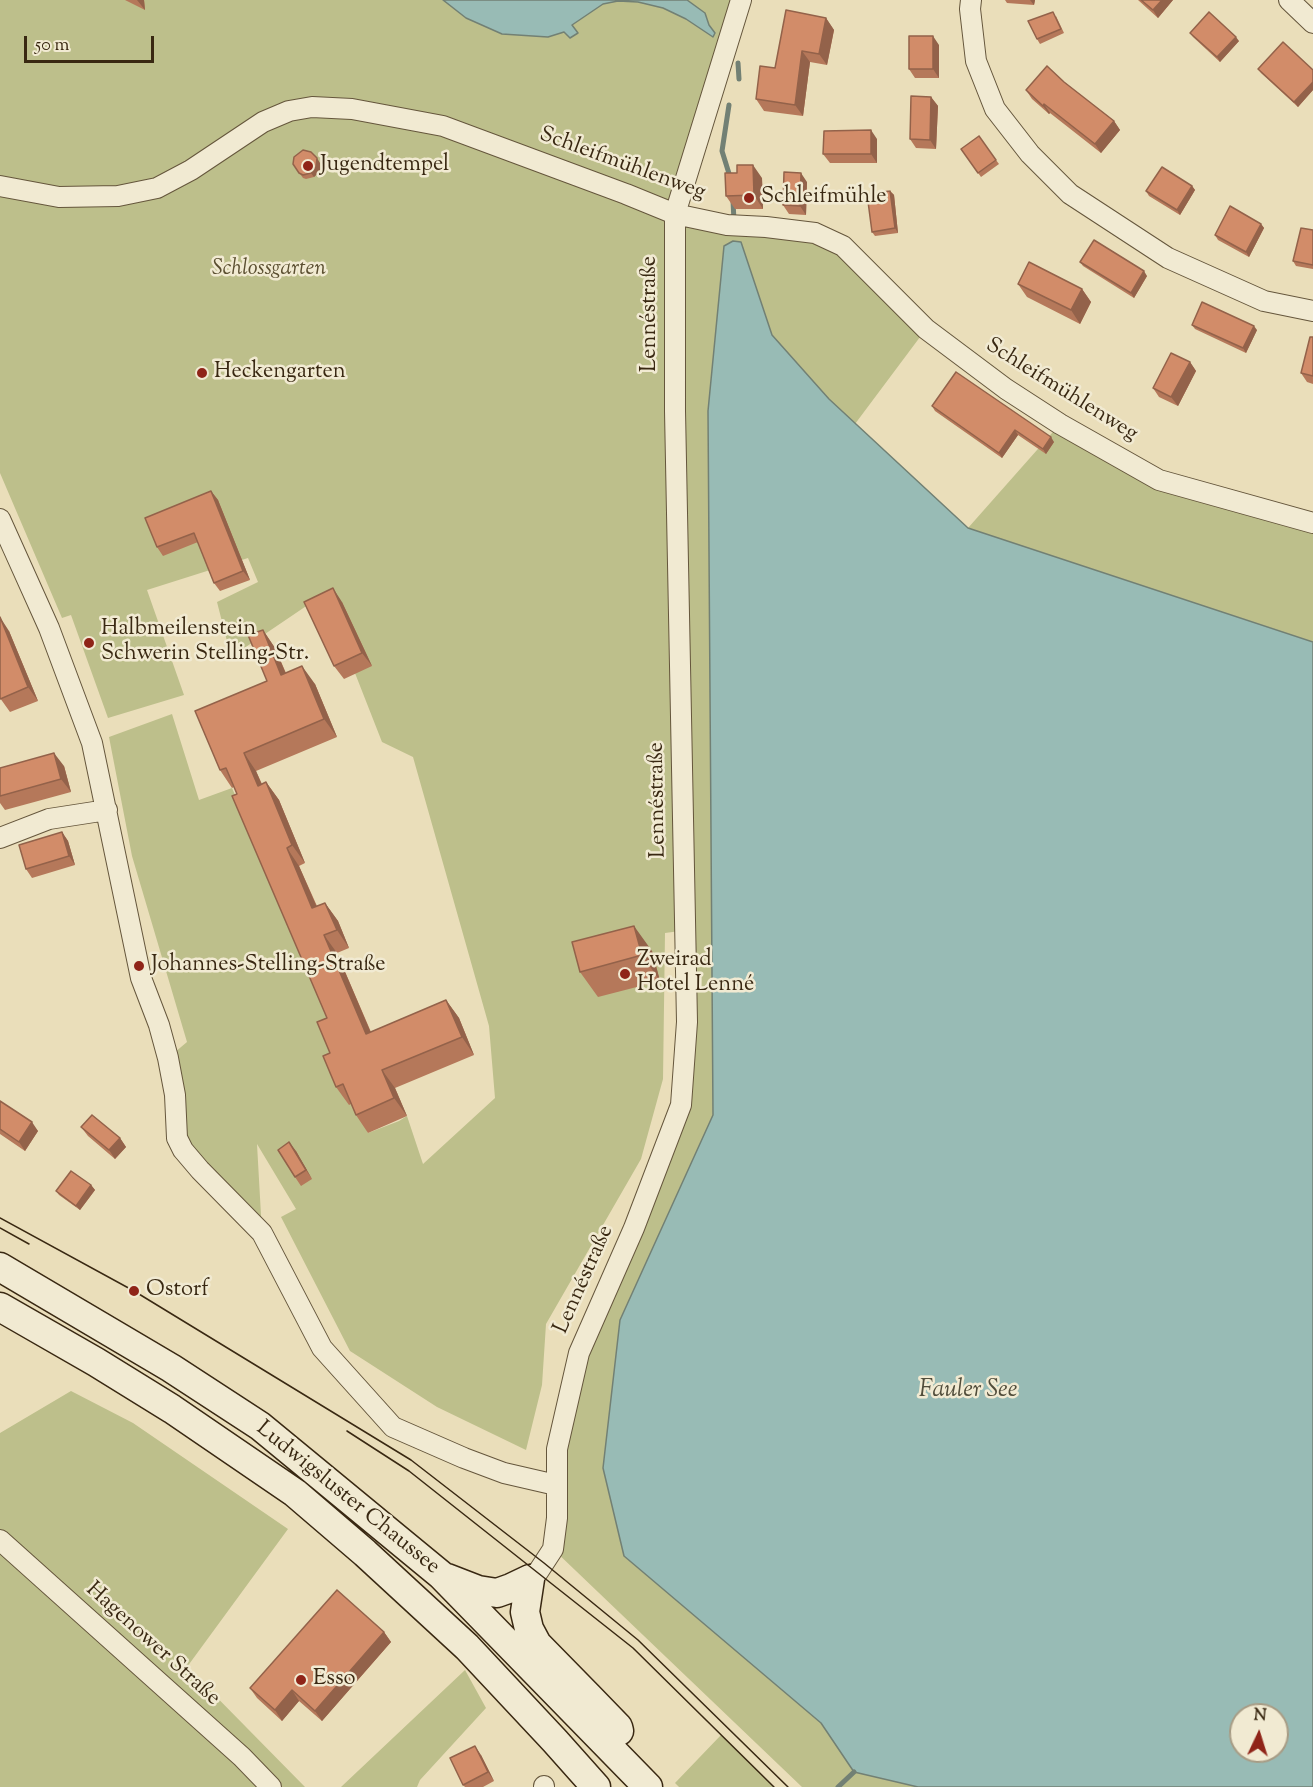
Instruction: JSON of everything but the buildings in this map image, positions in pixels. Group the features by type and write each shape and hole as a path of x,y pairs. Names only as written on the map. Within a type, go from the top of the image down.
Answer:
{"street":[{"name":"Lennéstraße","path":"530,1579 538,1572 553,1549 557,1518 557,1449 579,1353 634,1228 681,1105 687,1022 675,411 675,214 741,0"},
{"path":"971,0 976,61 995,109 1030,154 1070,194 1168,258 1264,301 1313,311"},
{"path":"1289,0 1313,23"},
{"name":"Schleifmühlenweg","path":"0,186 59,197 118,196 157,188 191,170 263,122 289,111 312,107 352,109 443,126 675,214 727,225 815,233 843,246 926,329 1006,389 1060,424 1159,480 1313,523"},
{"path":"0,519 49,628 92,743 141,978 159,1025 168,1058 174,1095 177,1138 183,1150 262,1233 322,1348 393,1427 504,1473 556,1485"},
{"path":"0,838 49,819 107,810"},
{"name":"Ludwigsluster Chaussee","path":"0,1267 171,1368 260,1426 441,1575 645,1783"},
{"name":"Ludwigsluster Chaussee","path":"0,1307 172,1409 295,1493 365,1553 467,1647 596,1787"},
{"name":"Hagenower Straße","path":"0,1540 233,1749 271,1787"},
{"path":"441,1575 478,1590 497,1593 530,1579"},
{"path":"530,1579 525,1612 529,1629 537,1644 618,1727 645,1783"}],"green space":[{"name":"Schlossgarten","path":"0,0 731,0 720,33 713,92 676,213 843,246 926,329 855,424 829,399 772,335 741,242 724,246 708,411 713,1116 620,1320 625,1557 821,1723 854,1772 918,1787 802,1787 553,1549 579,1353 681,1105 680,931 665,933 663,1079 641,1159 546,1324 542,1385 526,1450 437,1407 350,1351 281,1217 296,1209 257,1144 262,1233 200,1170 177,1120 168,1058 187,1042 132,856 109,737 172,714 199,800 232,788 340,1036 355,1102 368,1133 407,1116 423,1164 495,1098 489,1026 413,757 382,742 324,594 231,657 217,602 258,582 248,558 147,590 184,695 108,718 71,615 62,618 0,473"},
{"path":"1060,424 1159,480 1313,523 1313,642 968,528"},
{"path":"71,1391 133,1423 288,1529 187,1667 305,1787 0,1787 0,1433"},
{"path":"465,1670 486,1708 420,1780 417,1787 341,1787"},
{"path":"721,1735 774,1787 679,1787 675,1783"}],"water":[{"path":"443,0 687,0 705,13 715,33 713,37 686,19 663,8 638,2 618,1 603,4 572,25 578,33 570,38 564,32 548,37 502,34 466,18"},
{"name":"Fauler See","path":"733,241 741,242 772,335 829,399 968,528 1313,642 1313,1787 918,1787 854,1772 821,1723 624,1556 603,1468 620,1320 713,1115 708,411 724,246"}],"waterway":[{"path":"738,63 739,79"},
{"path":"729,105 722,151 731,180"},
{"path":"733,201 734,221"},
{"path":"838,1787 854,1772"}],"tram line":[{"path":"0,1218 134,1291 411,1460 544,1563 638,1640 788,1787"},
{"path":"0,1228 29,1244"},
{"path":"347,1431 409,1471 633,1648 774,1787"}],"place":[{"name":"Jugendtempel","path":"308,166"},
{"name":"Schleifmühle","path":"749,198"},
{"name":"Heckengarten","path":"202,373"},
{"name":"Halbmeilenstein Schwerin Stelling-Str.","path":"89,643"},
{"name":"Johannes-Stelling-Straße","path":"139,966"},
{"name":"Zweirad Hotel Lenné","path":"625,974"},
{"name":"Ostorf","path":"134,1291"},
{"name":"Esso","path":"301,1680"}]}
